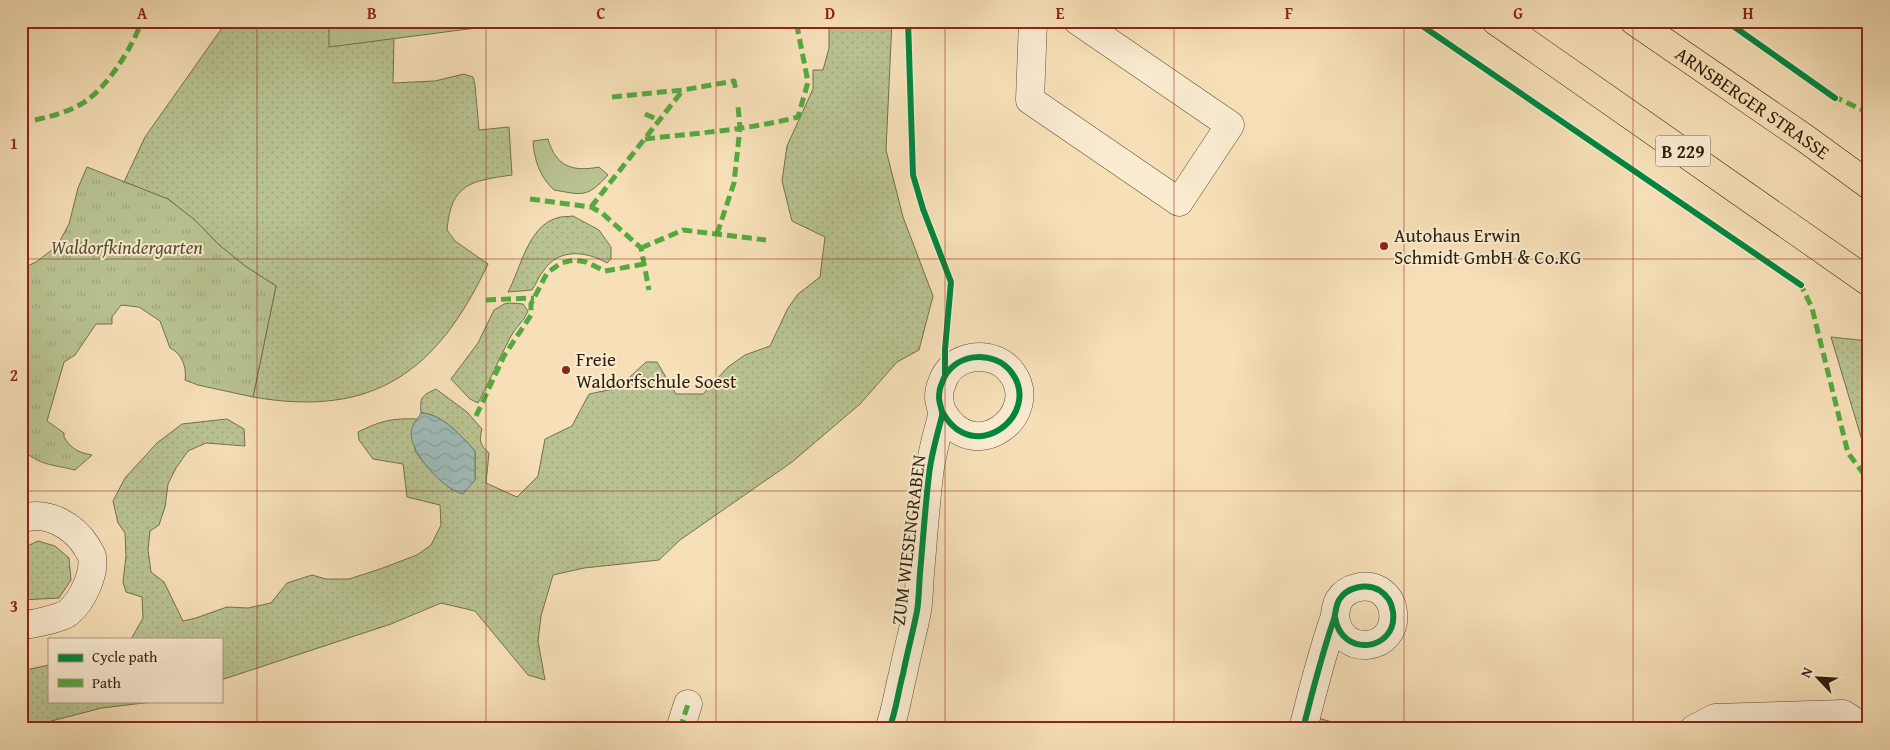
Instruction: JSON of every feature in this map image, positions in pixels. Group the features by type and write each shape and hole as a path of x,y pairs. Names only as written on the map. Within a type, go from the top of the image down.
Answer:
{"main road":[{"name":"B 229","path":"1496,21 1869,282"},
{"name":"ARNSBERGER STRASSE","path":"1634,21 1806,138 1869,185"}],"street":[{"path":"1033,21 1030,100 1179,202 1230,125 1078,21"},
{"name":"ZUM WIESENGRABEN","path":"889,729 917,610 932,452 943,413"},
{"path":"21,519 27,516 46,517 62,522 81,538 92,556 89,586 69,614 32,625 21,625"},
{"path":"1303,729 1320,658 1335,617"},
{"path":"1694,729 1716,718 1843,714 1866,729"}],"green space":[{"path":"227,21 329,21 330,46 394,38 393,83 435,81 464,74 473,77 479,130 509,127 512,175 485,180 466,187 453,202 449,214 447,230 455,241 488,264 468,302 447,333 423,359 397,379 367,393 334,400 296,402 253,397 276,286 245,266 218,244 196,221 168,199 124,182 145,137"},
{"path":"329,21 475,21 476,28 329,47"},
{"path":"829,21 892,21 886,150 903,217 933,296 919,350 897,362 860,404 792,462 680,540 659,560 584,568 553,575 541,616 538,641 545,680 528,675 475,611 441,603 391,624 222,680 222,638 132,638 143,618 142,597 126,592 123,582 126,556 125,533 118,523 113,501 125,478 157,443 182,424 227,419 244,429 245,446 206,443 188,451 168,484 165,507 159,525 150,531 148,550 151,572 164,582 183,621 227,607 248,608 271,603 287,583 312,575 326,579 349,579 417,555 431,545 441,525 440,505 407,497 403,464 373,459 359,440 358,432 386,421 417,419 413,426 415,451 425,464 452,490 475,480 475,451 458,433 437,417 421,413 421,400 427,393 436,389 467,412 482,429 481,443 489,453 486,483 517,497 538,476 545,439 572,426 589,394 618,388 646,362 657,362 676,394 703,394 728,367 745,355 770,346 788,308 798,294 820,277 825,237 792,221 782,181 787,146 813,89 813,70 823,70 829,48"},
{"path":"548,139 556,156 567,165 581,169 599,167 608,175 595,188 584,193 578,194 554,190 541,174 536,161 533,141"},
{"name":"Waldorfkindergarten","path":"87,167 168,199 196,221 218,244 245,266 276,286 253,397 198,385 185,380 183,361 178,353 170,348 160,321 139,307 121,305 112,317 112,324 96,324 75,355 64,362 47,421 64,433 66,441 72,447 92,455 75,470 41,462 21,449 21,269 36,262 57,246 69,224 78,188"},
{"path":"573,216 599,230 611,247 611,259 607,263 582,254 565,255 550,263 542,272 532,290 508,292 526,249 539,230 547,222 561,217"},
{"path":"510,303 523,304 528,311 511,336 478,403 470,399 451,379 478,343 494,310"},
{"path":"1831,337 1869,341 1869,449 1861,437"},
{"path":"38,541 55,546 69,558 71,580 59,598 21,600 21,549"},
{"path":"48,665 48,702 152,702 102,708 32,726 21,727 21,671"},
{"path":"1315,717 1355,729 1312,729"}],"water":[{"path":"421,413 437,417 458,433 475,451 475,480 463,494 455,491 438,478 417,452 411,431"}],"marked path":[{"path":"35,120 72,109 92,96 118,66 132,43 142,21"},
{"path":"645,139 741,128 798,117 808,82 796,21"},
{"path":"612,97 683,90 734,81 736,90"},
{"path":"591,207 683,90"},
{"path":"1833,96 1869,113"},
{"path":"717,234 734,183 740,128 738,106"},
{"path":"645,114 659,120"},
{"path":"530,199 591,207 602,213 641,248 649,290"},
{"path":"641,248 683,230 766,240"},
{"path":"476,416 504,356 531,315 531,304 547,273 561,263 574,260 586,262 605,271 644,264"},
{"path":"1798,284 1801,285 1812,308 1848,453 1869,481"},
{"path":"486,300 534,298"},
{"path":"680,729 688,704"}],"cycle path":[{"path":"908,21 913,175 923,209 951,282 945,349 945,375"},
{"path":"1415,21 1801,285"},
{"path":"1726,21 1835,98"},
{"path":"889,729 917,611 930,468 942,416 939,398 941,386 947,373 954,365 974,357 995,360 1012,373 1019,389 1018,405 1012,418 1000,429 986,435 971,435 956,429 943,413"},
{"path":"1303,729 1339,600 1352,589 1368,587 1382,592 1392,605 1392,625 1387,635 1378,642 1368,645 1357,644 1347,639 1339,630 1335,617"}],"place":[{"name":"Autohaus Erwin Schmidt GmbH & Co.KG","path":"1384,246"},
{"name":"Freie Waldorfschule Soest","path":"566,370"}]}
